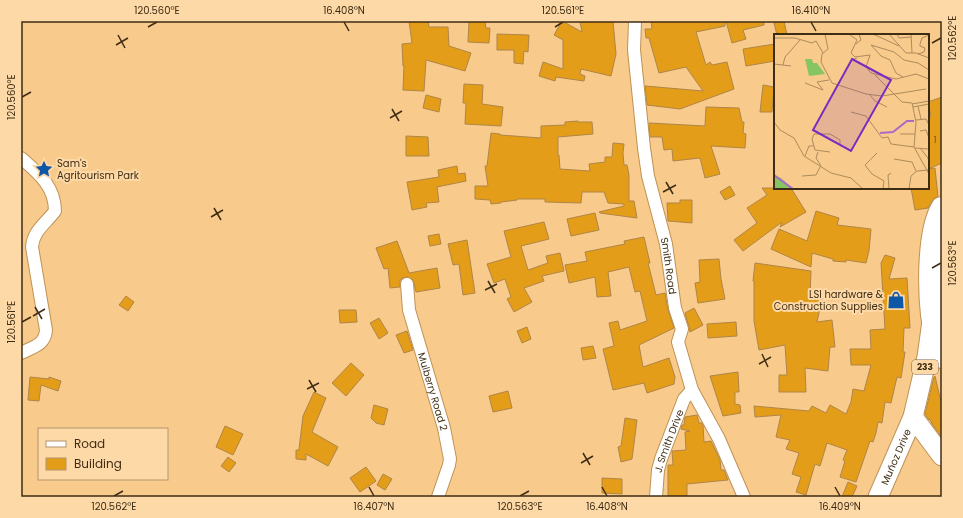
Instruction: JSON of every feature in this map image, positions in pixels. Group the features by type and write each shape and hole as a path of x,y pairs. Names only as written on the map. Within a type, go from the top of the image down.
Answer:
{"highway":[{"path":"942,208 933,239 930,270 932,315 942,357"}],"main road":[{"name":"Muñoz Drive","path":"878,497 913,417 927,357 932,315"},
{"name":"Muñoz Drive","path":"913,417 942,456"}],"street":[{"name":"Smith Road","path":"635,21 634,50 648,176 666,244 675,308 682,329 678,342 692,390 719,439 744,497"},
{"path":"21,158 42,177 55,202 55,210 36,232 32,247 46,330 45,338 40,343 21,353"},
{"name":"Mulberry Road 2","path":"407,284 409,310 444,428 450,459 438,497"},
{"name":"J. Smith Drive","path":"656,497 658,470 661,459 684,399 692,390"}],"building":[{"path":"409,21 428,21 429,27 448,27 449,46 471,53 465,71 426,60 424,91 403,90 404,66 402,44 412,43"},
{"path":"469,21 485,21 486,28 490,28 489,43 468,42"},
{"path":"562,21 582,32 580,22 613,21 616,54 611,76 581,69 580,74 585,76 584,81 556,77 555,81 539,76 543,62 563,69 563,40 554,35"},
{"path":"651,21 725,21 725,26 696,32 706,65 710,62 712,65 727,62 734,89 680,109 647,105 645,86 703,91 686,67 659,73 649,38 646,38 645,29 652,29"},
{"path":"726,21 764,21 764,25 743,30 746,39 732,43"},
{"path":"784,21 787,34 777,34 774,23"},
{"path":"497,34 529,35 528,52 524,51 523,64 514,63 514,50 497,50"},
{"path":"774,44 774,61 746,66 743,49"},
{"path":"464,84 483,85 482,104 503,107 501,126 465,124 466,103 463,103"},
{"path":"763,85 774,87 772,112 760,112"},
{"path":"426,95 441,99 439,112 423,108"},
{"path":"942,97 942,163 929,169 929,117 931,116 929,102"},
{"path":"706,107 739,108 742,122 744,122 743,133 746,134 745,148 711,146 720,174 705,178 700,158 673,161 672,149 664,150 662,137 650,137 649,123 705,126"},
{"path":"565,122 592,122 593,134 558,137 560,169 590,171 589,164 605,162 605,157 612,157 613,143 624,144 624,165 627,165 629,175 629,201 634,201 637,218 600,213 599,212 624,206 624,204 608,203 604,192 582,192 581,203 545,202 545,199 517,199 491,204 490,200 475,199 475,186 488,186 485,166 487,166 491,133 541,138 541,126 565,125"},
{"path":"406,136 428,137 429,156 406,156"},
{"path":"457,166 458,174 465,173 466,181 437,187 439,202 426,203 427,207 412,210 407,182 439,177 438,170"},
{"path":"935,168 938,197 934,198 928,208 915,210 911,189 929,189 929,169"},
{"path":"730,186 735,195 725,200 720,192"},
{"path":"762,188 792,189 806,212 780,227 782,222 743,251 734,240 757,223 747,208 767,195"},
{"path":"680,200 692,200 692,223 668,221 667,203 680,203"},
{"path":"816,211 839,218 837,225 871,229 869,251 866,263 846,260 846,262 833,261 833,259 812,253 811,267 771,249 779,229 807,241"},
{"path":"595,213 599,230 571,236 567,219"},
{"path":"544,222 549,239 521,246 528,270 548,263 546,256 560,253 564,271 542,276 544,281 524,288 532,302 514,312 507,299 511,297 505,279 494,283 487,264 511,257 504,231"},
{"path":"439,234 441,244 430,246 428,236"},
{"path":"644,237 650,263 648,263 656,295 665,293 668,310 674,328 639,345 643,367 669,358 675,377 674,384 647,393 644,383 613,390 603,349 614,346 609,323 618,321 620,330 647,321 640,291 635,292 629,267 608,272 611,296 597,297 595,277 569,283 565,265 587,261 585,252 625,244 624,241"},
{"path":"467,240 475,293 463,295 459,264 453,265 448,244"},
{"path":"397,241 409,273 437,268 440,288 416,292 413,280 407,277 400,280 400,287 390,288 388,268 384,269 376,248"},
{"path":"885,255 895,258 889,279 907,278 910,328 904,328 903,352 905,352 901,378 897,377 891,403 885,402 882,423 878,422 873,442 870,441 856,482 840,477 845,461 843,460 847,450 827,443 820,466 815,464 806,495 796,492 801,477 792,474 799,453 786,449 790,440 776,437 781,415 755,417 754,406 809,411 812,406 826,413 830,405 846,414 851,402 853,389 864,391 871,365 851,365 850,349 871,349 870,330 885,329 881,263"},
{"path":"719,259 725,299 698,303 695,283 700,282 699,260"},
{"path":"755,263 811,271 810,296 822,299 817,322 832,320 835,347 830,347 828,371 805,368 806,392 779,392 779,375 787,375 785,345 759,350 754,321 753,281"},
{"path":"126,296 134,302 128,311 119,305"},
{"path":"694,308 703,325 690,332 685,313"},
{"path":"339,310 356,310 357,322 340,323"},
{"path":"379,318 388,333 379,339 370,323"},
{"path":"736,322 737,336 708,338 707,324"},
{"path":"527,327 531,339 522,343 517,331"},
{"path":"407,331 413,350 404,353 396,335"},
{"path":"593,346 596,358 583,360 581,348"},
{"path":"351,363 364,375 346,396 332,383"},
{"path":"738,372 739,392 735,392 735,404 740,405 741,413 723,416 710,376"},
{"path":"935,376 942,406 942,438 925,414"},
{"path":"30,377 49,379 49,377 61,381 58,391 41,385 39,401 28,400"},
{"path":"508,391 512,408 493,412 489,396"},
{"path":"314,392 326,398 312,432 338,447 328,466 306,454 306,460 296,459 296,450 300,450 303,416"},
{"path":"374,405 388,409 384,425 376,423 371,418"},
{"path":"697,415 699,423 702,423 703,425 704,442 711,441 720,460 721,470 724,470 728,480 687,484 687,496 668,496 668,465 673,465 672,451 686,450 685,432 690,431 681,429 682,425 684,425 685,417"},
{"path":"625,418 637,420 632,459 621,462 618,447 621,446"},
{"path":"225,426 243,434 233,455 216,447"},
{"path":"228,457 236,463 229,472 221,466"},
{"path":"366,467 376,481 360,492 350,478"},
{"path":"383,474 392,479 385,490 377,485"},
{"path":"602,478 622,479 622,494 602,493"},
{"path":"848,482 857,486 852,497 842,497"}],"place":[{"name":"Sam's Agritourism Park","path":"44,169"},
{"name":"LSI hardware & Construction Supplies","path":"896,300"}]}
